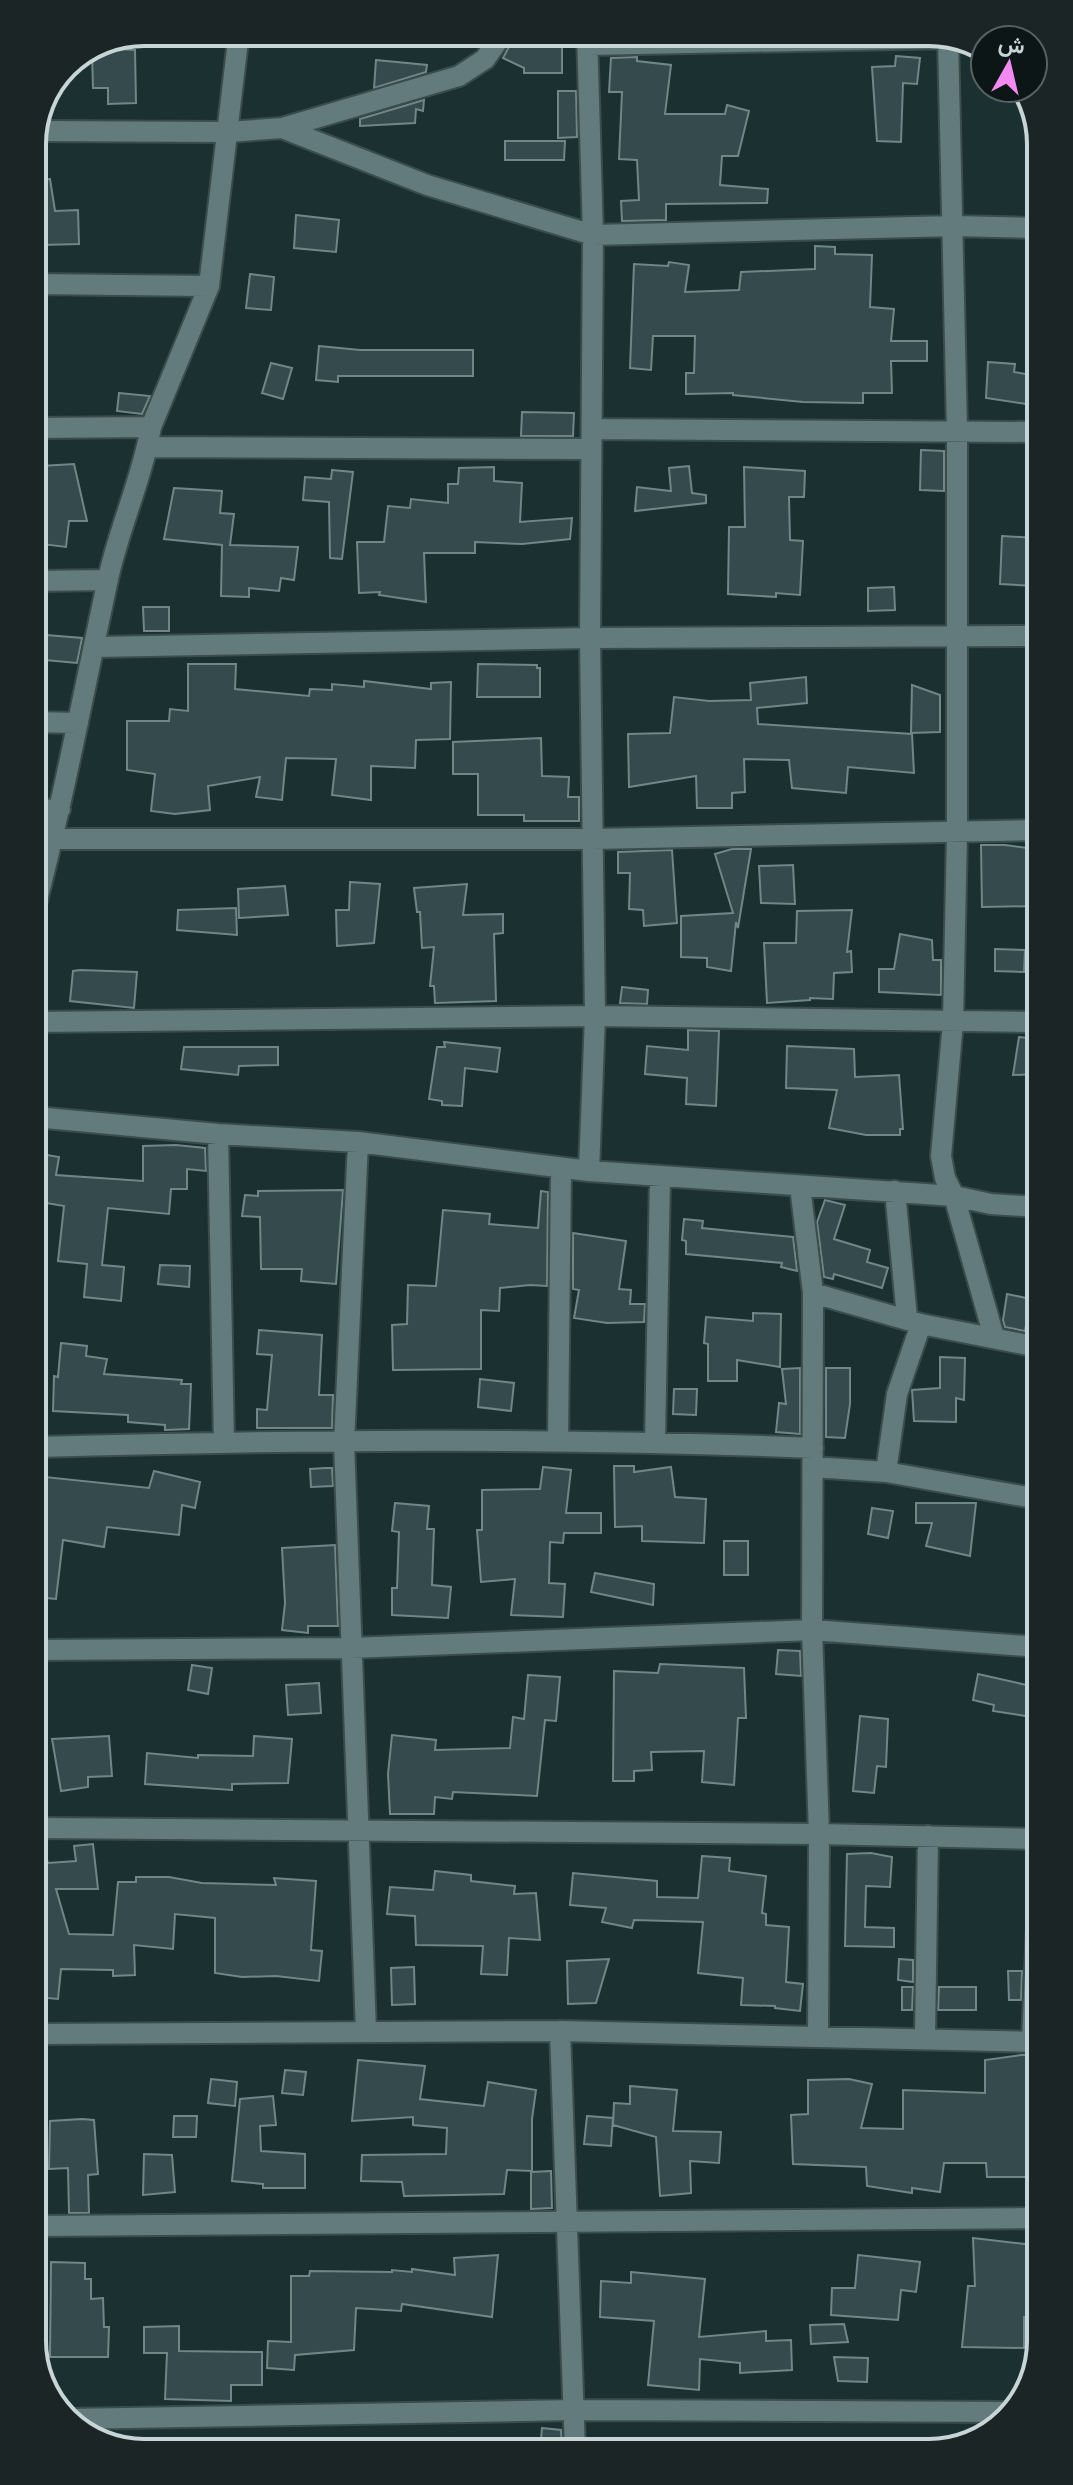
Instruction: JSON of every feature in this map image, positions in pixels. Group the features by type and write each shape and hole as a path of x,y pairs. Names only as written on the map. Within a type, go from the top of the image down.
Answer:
{"street":[{"path":"46,868 121,527 149,437 209,286 237,46"},
{"path":"47,131 228,132 282,128 459,76 485,59 494,46"},
{"path":"587,46 593,235 590,638 595,1016 589,1171"},
{"path":"950,49 957,431 957,832 953,1022 941,1156 994,1337"},
{"path":"282,128 427,185 593,235 954,226 1027,228"},
{"path":"46,284 209,286"},
{"path":"46,429 149,437 591,439 1027,432"},
{"path":"46,581 108,580"},
{"path":"96,647 590,638 1027,636"},
{"path":"46,722 78,723"},
{"path":"46,810 60,809"},
{"path":"54,839 593,839 1027,830"},
{"path":"46,1022 595,1016 1027,1022"},
{"path":"46,1118 218,1134 358,1142 589,1171 895,1191 1027,1206"},
{"path":"218,1134 224,1442"},
{"path":"358,1142 344,1443 366,2031"},
{"path":"558,1441 561,1168"},
{"path":"655,1441 660,1177"},
{"path":"800,1186 813,1293 812,1630 819,1834 818,2036"},
{"path":"886,1472 897,1394 914,1321 895,1191"},
{"path":"813,1293 914,1321 1027,1344"},
{"path":"46,1447 224,1442 655,1441 813,1458 1027,1497"},
{"path":"46,1650 351,1648 812,1630 1027,1646"},
{"path":"46,1828 819,1834 1027,1839"},
{"path":"925,2037 928,1836"},
{"path":"560,2031 575,2439"},
{"path":"46,2034 560,2031 1027,2042"},
{"path":"46,2226 1027,2218"},
{"path":"84,2419 575,2410 997,2412"}],"building":[{"path":"509,46 562,46 562,73 524,73 524,68 503,58"},
{"path":"135,50 136,103 108,104 108,88 93,88 92,61 113,51"},
{"path":"896,56 920,58 917,84 903,83 901,142 877,141 872,67 895,66"},
{"path":"637,57 637,61 671,65 665,114 725,114 727,105 749,111 738,156 722,156 720,185 768,189 767,203 666,204 666,220 622,221 621,201 639,200 637,160 619,159 622,92 609,92 611,58"},
{"path":"376,60 427,65 426,72 374,88"},
{"path":"558,91 576,91 577,137 558,138"},
{"path":"424,100 423,111 416,109 415,123 360,126 360,119"},
{"path":"505,141 565,141 564,160 505,160"},
{"path":"50,179 55,211 78,210 79,244 46,245 46,180"},
{"path":"296,215 339,220 336,252 294,248"},
{"path":"815,246 835,247 835,254 872,255 870,307 894,309 891,341 927,341 927,361 891,361 892,393 863,393 863,403 803,402 733,393 686,394 686,373 694,373 695,336 653,336 651,370 630,368 634,264 668,266 669,262 689,265 685,292 739,290 741,272 815,269"},
{"path":"250,274 274,277 271,310 246,308"},
{"path":"319,346 360,350 473,350 473,376 338,376 338,382 316,380"},
{"path":"988,362 1015,364 1014,372 1027,374 1027,404 986,398"},
{"path":"271,363 292,368 283,399 262,393"},
{"path":"119,393 150,396 142,414 117,411"},
{"path":"522,412 574,413 573,436 521,436"},
{"path":"921,450 944,451 944,491 920,490"},
{"path":"74,464 87,521 69,521 66,547 46,545 46,466"},
{"path":"689,466 692,493 706,495 706,503 635,511 637,487 671,491 669,468"},
{"path":"494,467 494,481 522,483 520,522 572,518 570,539 522,544 475,542 475,553 424,553 426,602 379,595 380,592 359,593 357,542 384,542 388,506 410,508 411,499 448,503 448,484 458,484 459,468"},
{"path":"744,467 805,471 804,497 789,497 790,540 803,541 800,595 728,594 729,527 745,527"},
{"path":"332,470 353,472 342,559 330,558 329,502 303,500 305,477 331,479"},
{"path":"174,488 222,491 220,513 234,514 230,545 298,547 294,580 281,578 279,591 249,588 249,597 221,596 222,545 164,539"},
{"path":"1002,536 1027,537 1027,586 1000,584"},
{"path":"894,587 895,610 868,611 868,588"},
{"path":"143,607 169,607 169,631 144,631"},
{"path":"46,635 82,638 77,663 46,660"},
{"path":"188,664 236,664 235,689 309,696 310,689 332,690 332,684 364,687 364,681 431,689 431,683 451,682 450,739 416,740 415,768 371,766 371,800 332,795 336,759 286,758 282,800 256,797 260,777 208,786 210,810 175,814 151,811 155,774 127,770 127,721 169,721 170,709 188,711"},
{"path":"478,664 537,665 540,668 540,697 477,697"},
{"path":"806,677 807,703 757,708 758,724 912,734 914,773 848,767 846,793 792,788 789,760 744,759 745,792 732,793 732,808 697,808 696,776 629,787 628,734 670,733 674,697 709,701 751,700 750,683"},
{"path":"912,685 940,695 940,732 911,733"},
{"path":"541,738 542,776 569,777 568,797 579,797 579,821 524,821 524,815 478,815 478,774 453,774 453,742"},
{"path":"981,845 1027,848 1027,906 982,907"},
{"path":"732,849 751,849 738,928 736,922 731,971 707,967 707,958 681,957 681,916 733,913 715,854"},
{"path":"672,850 677,923 644,926 643,910 629,909 630,873 618,873 618,852"},
{"path":"793,865 795,904 761,903 759,866"},
{"path":"350,882 380,884 374,943 337,946 336,910 349,910"},
{"path":"467,884 463,915 503,914 503,933 494,934 496,1001 435,1003 434,986 430,986 434,947 422,948 420,912 417,912 414,888"},
{"path":"285,886 288,915 239,918 238,889"},
{"path":"236,908 237,935 177,930 178,910"},
{"path":"852,910 847,952 851,951 852,972 834,973 833,999 767,1003 764,943 796,943 797,911"},
{"path":"900,934 932,940 933,960 941,960 941,995 879,992 879,969 894,969"},
{"path":"995,949 1025,950 1024,972 995,971"},
{"path":"73,971 137,972 134,1008 70,1001"},
{"path":"622,987 648,990 647,1004 620,1003"},
{"path":"688,1030 719,1031 716,1106 686,1104 687,1078 645,1074 647,1046 688,1050"},
{"path":"1019,1037 1027,1038 1027,1074 1013,1075"},
{"path":"444,1042 500,1048 497,1072 465,1068 462,1106 442,1105 442,1101 429,1099 437,1047 445,1047"},
{"path":"787,1046 854,1049 855,1077 899,1075 903,1129 900,1129 900,1135 866,1135 829,1128 837,1090 786,1088"},
{"path":"184,1047 278,1047 278,1065 239,1066 238,1075 181,1069"},
{"path":"143,1146 205,1148 206,1171 187,1169 187,1189 171,1189 169,1214 108,1208 102,1265 124,1267 121,1301 84,1297 87,1264 58,1261 64,1206 46,1203 46,1155 59,1157 56,1175 143,1181"},
{"path":"343,1190 336,1284 301,1281 302,1269 261,1269 260,1217 242,1216 245,1195 258,1196 258,1191"},
{"path":"541,1191 548,1192 547,1286 500,1288 499,1311 481,1310 481,1369 393,1370 392,1325 407,1324 408,1285 436,1286 443,1210 490,1214 489,1224 538,1228"},
{"path":"825,1200 845,1205 834,1239 870,1250 867,1262 888,1268 882,1288 834,1274 833,1279 824,1277 817,1222"},
{"path":"684,1219 703,1221 702,1228 793,1237 797,1271 781,1267 782,1263 686,1254 686,1241 682,1240"},
{"path":"573,1233 626,1241 619,1289 631,1290 630,1304 645,1304 644,1322 607,1323 574,1318 579,1290 573,1289"},
{"path":"160,1265 190,1266 189,1287 158,1284"},
{"path":"1007,1294 1027,1298 1025,1331 1005,1327 1003,1320"},
{"path":"753,1313 781,1314 780,1367 737,1360 737,1381 708,1381 708,1344 704,1343 706,1317 753,1321"},
{"path":"259,1330 322,1335 319,1395 333,1395 332,1428 257,1428 257,1409 267,1410 272,1355 257,1354"},
{"path":"61,1343 87,1346 86,1356 107,1359 104,1374 182,1380 181,1384 191,1384 189,1429 165,1430 165,1425 128,1422 128,1415 53,1411 54,1376 58,1377"},
{"path":"940,1357 965,1358 964,1400 956,1398 956,1422 914,1421 912,1390 940,1388"},
{"path":"800,1368 800,1434 776,1432 779,1403 786,1404 782,1369"},
{"path":"826,1368 850,1368 850,1404 845,1438 826,1437"},
{"path":"480,1379 514,1383 511,1411 478,1407"},
{"path":"674,1389 697,1389 696,1415 673,1414"},
{"path":"614,1466 634,1466 634,1472 671,1467 675,1497 706,1499 704,1543 642,1541 642,1526 615,1527"},
{"path":"543,1467 571,1470 566,1513 601,1513 601,1533 564,1533 563,1543 550,1542 549,1583 565,1584 563,1617 511,1615 515,1579 481,1582 477,1530 482,1530 482,1490 540,1489"},
{"path":"332,1468 333,1486 311,1487 310,1469"},
{"path":"154,1471 200,1482 195,1508 182,1505 179,1535 107,1527 104,1547 63,1540 56,1599 46,1598 46,1477 149,1488"},
{"path":"395,1503 429,1506 427,1529 434,1529 432,1585 451,1587 448,1618 392,1615 392,1588 397,1588 399,1532 392,1531"},
{"path":"916,1503 976,1503 970,1556 926,1546 932,1523 916,1523"},
{"path":"872,1508 893,1511 888,1538 868,1534"},
{"path":"724,1541 748,1541 748,1575 724,1575"},
{"path":"335,1545 338,1626 308,1626 308,1633 282,1630 285,1603 282,1548"},
{"path":"595,1573 654,1584 653,1605 591,1592"},
{"path":"778,1650 800,1651 801,1676 776,1674"},
{"path":"660,1664 744,1668 746,1718 738,1718 734,1785 702,1782 704,1751 651,1752 652,1770 634,1771 634,1781 613,1781 614,1671 658,1673"},
{"path":"192,1665 212,1668 208,1694 188,1690"},
{"path":"978,1674 1027,1685 1026,1716 993,1711 994,1705 973,1700"},
{"path":"528,1675 560,1677 556,1721 545,1720 537,1796 453,1792 452,1799 435,1797 434,1814 390,1814 388,1774 392,1735 436,1740 435,1750 510,1748 513,1717 524,1719"},
{"path":"319,1683 321,1713 288,1715 286,1685"},
{"path":"860,1716 888,1719 886,1767 877,1766 874,1793 853,1791"},
{"path":"109,1736 112,1776 88,1777 88,1787 61,1791 52,1739"},
{"path":"254,1736 292,1739 288,1783 232,1784 232,1790 145,1784 147,1753 198,1758 198,1755 253,1756"},
{"path":"93,1844 98,1889 56,1889 69,1934 113,1935 118,1882 136,1882 136,1877 276,1885 274,1878 316,1881 311,1950 322,1951 319,1981 215,1973 215,1918 175,1914 173,1949 134,1945 135,1975 113,1976 113,1970 61,1969 58,1999 46,1998 46,1857 48,1863 76,1861 74,1846"},
{"path":"871,1853 892,1857 890,1887 866,1886 865,1927 894,1928 894,1947 845,1946 847,1854"},
{"path":"702,1856 730,1858 729,1871 766,1876 762,1913 766,1914 766,1925 789,1927 786,1982 803,1984 800,2011 775,2006 741,2005 743,1978 698,1973 703,1922 634,1920 632,1928 602,1922 606,1908 570,1905 573,1873 657,1881 657,1897 698,1898"},
{"path":"435,1871 471,1875 471,1881 515,1886 514,1894 536,1893 540,1940 509,1938 507,1975 481,1974 483,1946 416,1945 415,1916 387,1914 390,1887 433,1890"},
{"path":"609,1959 596,2003 568,2004 567,1961"},
{"path":"899,1959 913,1960 913,1982 898,1980"},
{"path":"414,1967 415,2004 392,2005 391,1968"},
{"path":"1008,1971 1022,1971 1021,2000 1009,2000"},
{"path":"902,1987 913,1987 912,2010 902,2010"},
{"path":"939,1987 976,1987 976,2010 938,2010"},
{"path":"1027,2055 1026,2177 987,2177 986,2163 944,2163 940,2192 912,2188 912,2193 867,2186 866,2167 793,2164 791,2115 808,2114 808,2080 849,2079 872,2084 861,2128 903,2129 903,2090 985,2093 985,2060"},
{"path":"358,2060 425,2066 420,2099 484,2106 488,2082 536,2090 532,2119 532,2171 507,2170 504,2194 404,2196 402,2182 361,2181 362,2155 446,2154 447,2128 413,2125 413,2117 352,2121"},
{"path":"285,2070 306,2072 303,2095 282,2093"},
{"path":"211,2079 237,2082 235,2106 208,2103"},
{"path":"630,2086 677,2090 673,2131 721,2132 719,2163 690,2161 691,2193 660,2196 656,2137 613,2125 614,2103 630,2104"},
{"path":"273,2096 276,2125 260,2126 261,2151 305,2154 305,2188 263,2188 263,2184 232,2181 240,2099"},
{"path":"174,2116 197,2116 196,2137 173,2137"},
{"path":"587,2116 613,2118 611,2146 584,2144"},
{"path":"94,2120 98,2174 88,2175 89,2213 69,2213 68,2168 49,2169 50,2121"},
{"path":"144,2154 172,2155 175,2192 143,2195"},
{"path":"551,2171 552,2208 531,2209 531,2172"},
{"path":"973,2238 1027,2244 1024,2348 962,2347 968,2286 975,2286"},
{"path":"498,2255 492,2317 402,2304 401,2311 356,2308 354,2350 295,2355 294,2370 267,2368 268,2341 291,2342 291,2276 309,2276 310,2271 412,2272 412,2269 455,2275 454,2258"},
{"path":"858,2255 920,2262 916,2292 901,2290 898,2320 831,2315 832,2288 855,2288"},
{"path":"51,2262 85,2263 85,2279 91,2279 91,2299 103,2298 104,2327 109,2327 108,2357 50,2357"},
{"path":"631,2272 705,2279 699,2337 766,2331 766,2341 791,2340 792,2370 740,2373 740,2363 700,2359 699,2390 648,2385 654,2321 600,2317 601,2281 631,2283"},
{"path":"844,2324 848,2342 811,2344 810,2325"},
{"path":"179,2326 179,2351 262,2352 262,2385 231,2385 231,2401 165,2399 167,2353 144,2353 144,2327"},
{"path":"834,2357 868,2358 867,2382 838,2381"},
{"path":"542,2428 561,2430 561,2439 541,2439"}]}
